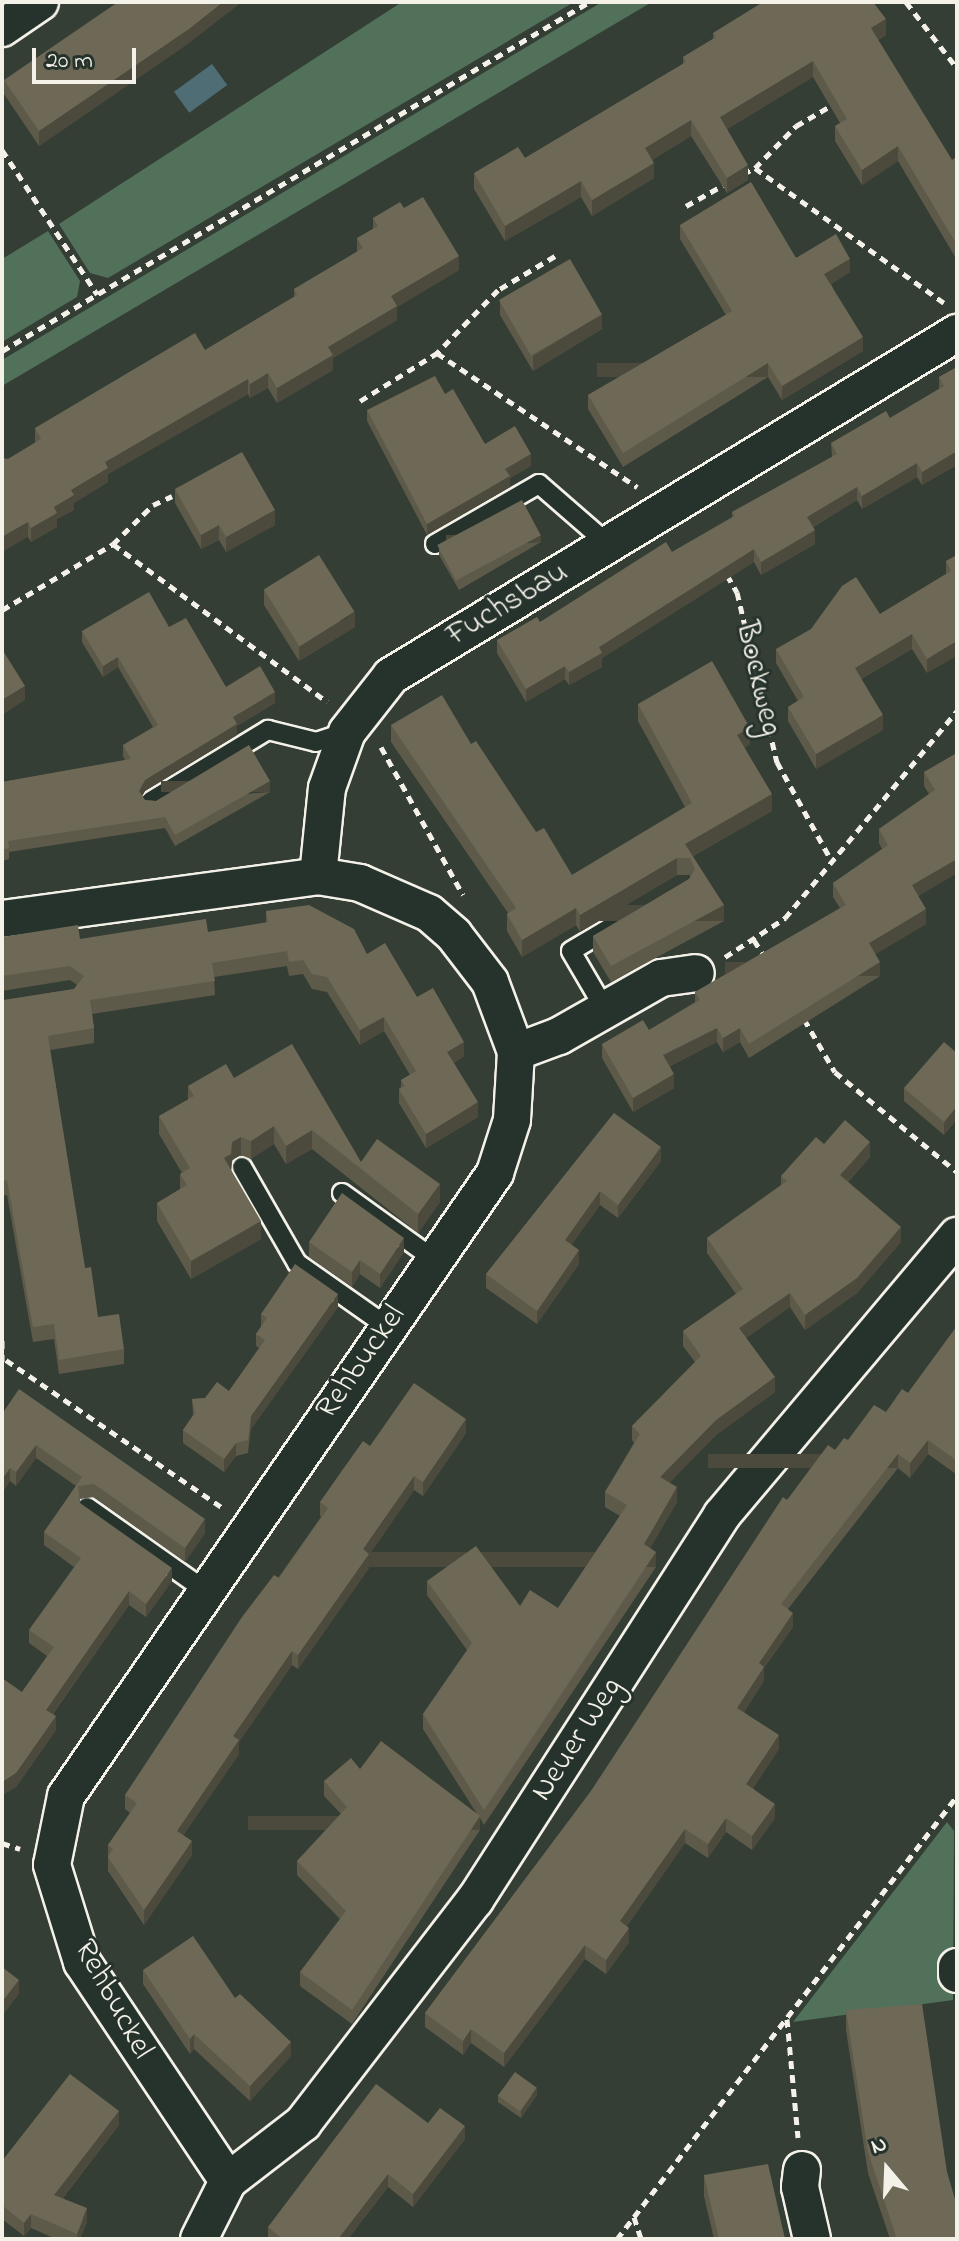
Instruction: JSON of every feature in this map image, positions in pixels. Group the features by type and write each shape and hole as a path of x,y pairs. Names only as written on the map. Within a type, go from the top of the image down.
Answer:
{"street":[{"path":"2,28 40,2"},
{"name":"Fuchsbau","path":"318,876 327,788 351,727 391,676 957,333"},
{"name":"Rehbuckel","path":"2,919 318,876 360,883 429,913 454,935 490,982 516,1052 512,1120 495,1173 66,1796 52,1865 82,1962 228,2181"},
{"path":"516,1052 606,1011 661,978 696,973"},
{"name":"Neuer Weg","path":"199,2239 228,2181 303,2123 475,1900 722,1515 957,1236"},
{"path":"957,1967 957,1974"},
{"path":"802,2170 800,2187 812,2239"}],"lane":[{"path":"435,544 539,484 608,544"},
{"path":"151,801 268,730 316,742 351,727"},
{"path":"606,1011 571,951 633,914"},
{"path":"242,1167 297,1263 388,1327"},
{"path":"342,1193 434,1259"},
{"path":"87,1507 206,1591"}],"path":[{"path":"2,351 589,2"},
{"path":"906,2 957,68"},
{"path":"686,206 755,168 796,126 843,98"},
{"path":"2,150 97,294"},
{"path":"755,168 957,313"},
{"path":"360,401 437,353 498,290 555,256"},
{"path":"437,353 558,439 675,504"},
{"path":"2,610 113,544 153,505 172,496"},
{"path":"113,544 351,727 379,744 460,882 464,900 454,935"},
{"name":"Bockweg","path":"724,571 737,592 777,762 831,860"},
{"path":"696,973 754,940 785,918 957,711"},
{"path":"754,940 768,962"},
{"path":"797,1008 835,1072 957,1172"},
{"path":"2,1340 4,1363 250,1526"},
{"path":"617,2239 957,1796"},
{"path":"2,1850 9,1846"},
{"path":"787,2018 802,2170"},
{"path":"634,2217 641,2239"}],"green space":[{"path":"402,2 574,2 108,278 90,273 59,224"},
{"path":"602,2 652,2 2,386 2,360"},
{"path":"48,231 80,281 77,297 2,342 2,259"},
{"path":"947,1822 954,1831 953,2000 793,2022"}],"water":[{"path":"212,64 227,85 189,113 174,92"}],"building":[{"path":"118,2 223,2 189,29 39,131 4,80"},
{"path":"763,2 873,2 886,19 871,28 952,160 957,157 957,245 898,146 862,170 835,126 847,119 813,61 720,117 748,165 727,178 691,120 645,148 654,163 592,200 581,181 505,226 474,173 518,147 525,158 686,62 683,57 716,37 713,33"},
{"path":"751,182 796,258 836,234 850,259 824,274 863,337 782,386 768,363 623,453 588,395 732,311 680,225"},
{"path":"423,197 459,256 391,296 397,306 328,347 333,355 277,388 268,373 250,384 248,379 105,462 108,468 71,490 74,495 54,507 57,513 31,528 28,522 2,537 2,458 8,459 41,439 35,428 195,333 205,350 297,295 294,289 363,248 357,238 378,226 373,218 400,202 404,208"},
{"path":"570,259 602,314 531,355 499,300"},
{"path":"957,367 957,451 922,472 917,463 862,496 857,487 807,517 815,530 761,562 754,549 599,647 602,653 569,672 565,666 526,689 497,640 537,617 540,622 666,542 672,552 735,516 732,512 837,454 831,443 886,411 890,418 944,386 939,377"},
{"path":"435,376 445,394 453,389 485,444 515,426 531,454 505,469 510,476 427,524 367,410"},
{"path":"242,452 275,510 226,537 219,525 201,535 175,489"},
{"path":"522,500 541,535 456,580 437,545"},
{"path":"319,555 355,612 299,646 264,589"},
{"path":"957,555 957,641 927,659 912,634 855,668 883,715 816,754 788,707 804,697 776,649 811,629 842,586 856,577 880,614 951,571 946,561"},
{"path":"149,592 169,627 186,618 226,687 260,666 275,692 233,717 237,724 145,780 139,791 145,800 156,801 249,745 270,781 175,835 165,817 8,841 9,848 2,850 2,782 131,759 123,745 158,725 118,657 103,666 82,631"},
{"path":"2,649 25,686 2,700"},
{"path":"712,661 750,728 737,735 772,794 685,844 724,905 611,966 593,936 689,879 695,869 690,858 677,858 580,915 576,908 522,940 507,914 516,908 391,725 442,695 471,744 476,741 536,832 544,828 572,875 692,803 638,704"},
{"path":"957,753 957,859 912,885 926,909 869,943 880,962 749,1044 740,1028 723,1038 717,1028 663,1055 674,1074 633,1098 602,1044 643,1020 649,1030 700,1000 695,992 846,905 833,883 888,845 879,829 935,790 924,772"},
{"path":"309,905 354,929 367,954 385,943 417,997 433,988 464,1042 447,1052 478,1102 426,1134 399,1089 405,1086 401,1080 416,1071 384,1017 360,1030 327,977 312,974 303,960 289,962 287,951 212,963 215,981 90,1000 94,1028 48,1036 85,1268 91,1267 98,1317 119,1314 124,1349 59,1360 54,1324 33,1327 7,1180 2,1181 2,999 74,989 84,976 70,966 2,976 2,937 78,925 80,939 206,919 208,932 268,922 266,911"},
{"path":"944,1042 957,1053 957,1106 944,1122 904,1088"},
{"path":"292,1044 361,1162 377,1139 440,1184 418,1214 312,1130 286,1146 274,1126 251,1141 241,1137 232,1142 231,1154 224,1158 261,1221 191,1261 157,1203 187,1185 180,1174 190,1168 159,1116 194,1096 188,1086 226,1064 234,1078"},
{"path":"614,1113 661,1147 618,1205 600,1191 565,1240 579,1250 537,1311 486,1274"},
{"path":"845,1120 870,1142 840,1175 901,1227 857,1278 805,1315 790,1293 739,1328 775,1377 716,1420 660,1477 677,1487 644,1544 656,1552 484,1810 423,1714 472,1643 427,1581 476,1546 520,1606 530,1590 558,1608 627,1505 605,1492 640,1434 632,1426 701,1356 683,1331 743,1289 707,1238 787,1181 781,1176 816,1137 824,1144"},
{"path":"342,1193 404,1238 380,1274 360,1260 352,1272 309,1242"},
{"path":"295,1264 338,1294 251,1416 248,1440 236,1443 224,1459 183,1430 195,1413 192,1399 205,1398 217,1382 229,1391 265,1340 256,1334 267,1318 261,1314"},
{"path":"957,1326 956,1460 928,1440 910,1463 898,1454 781,1604 793,1613 759,1663 764,1667 737,1708 779,1735 746,1784 775,1804 752,1836 726,1818 708,1844 685,1829 620,1921 629,1928 606,1960 585,1945 504,2053 471,2029 463,2041 425,2013 591,1791 783,1497 787,1500 828,1445 835,1450 844,1438 848,1440 874,1405 886,1412 902,1389 908,1393"},
{"path":"414,1383 466,1419 423,1482 414,1476 363,1549 369,1554 298,1655 292,1651 233,1736 239,1740 177,1831 192,1841 144,1910 108,1857 113,1849 108,1845 137,1803 125,1795 242,1617 274,1575 279,1578 328,1508 320,1502 341,1472 363,1441 370,1446"},
{"path":"19,1389 205,1519 185,1548 94,1484 78,1486 80,1503 172,1568 146,1604 129,1591 46,1710 56,1716 16,1773 2,1782 2,1681 22,1692 54,1647 29,1630 81,1558 44,1532 82,1477 36,1445 16,1472 10,1468 2,1479 2,1414"},
{"path":"381,1741 480,1816 352,2010 300,1972 346,1911 297,1861 347,1807 324,1781 351,1758 360,1769"},
{"path":"193,1936 235,1998 240,1994 291,2042 250,2086 194,2034 190,2039 143,1970"},
{"path":"2,1967 19,1980 2,2002"},
{"path":"922,2004 947,2172 957,2206 957,2239 897,2239 868,2152 846,2010"},
{"path":"515,2072 537,2088 520,2111 498,2095"},
{"path":"70,2074 119,2111 54,2195 87,2208 77,2234 31,2214 24,2223 2,2205 2,2161"},
{"path":"376,2084 428,2123 440,2108 465,2126 413,2194 388,2174 338,2239 283,2239 268,2227"},
{"path":"768,2164 785,2239 719,2239 704,2175"}]}
